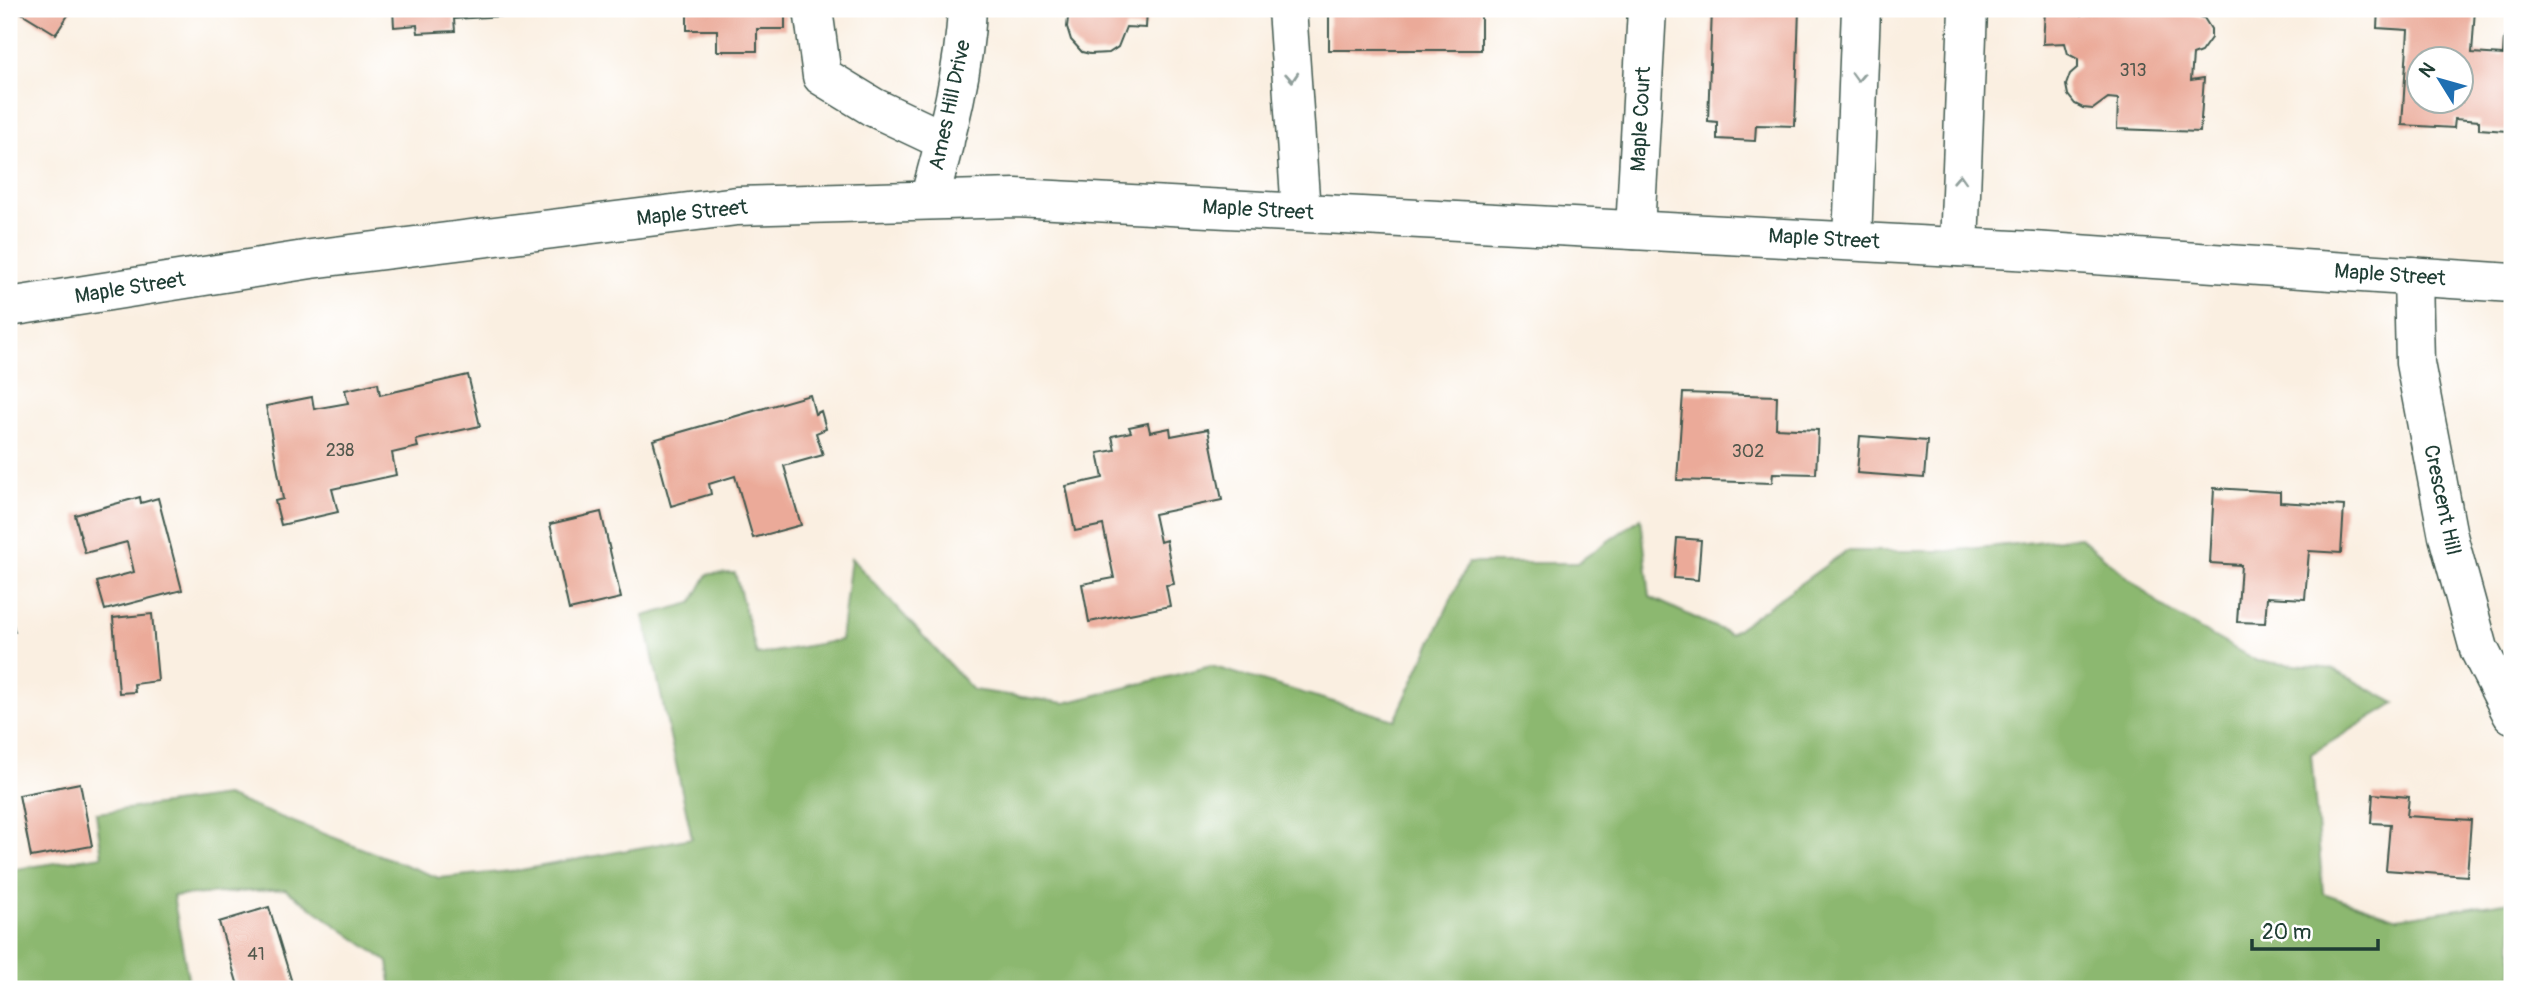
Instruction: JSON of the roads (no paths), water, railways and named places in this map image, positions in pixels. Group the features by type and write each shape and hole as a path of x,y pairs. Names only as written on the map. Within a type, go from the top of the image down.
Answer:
{"main road":[{"path":"813,9 822,76 873,107 945,141"},
{"name":"Ames Hill Drive","path":"929,200 962,66 967,9"},
{"path":"1287,9 1301,212"},
{"name":"Maple Court","path":"1635,230 1647,9"},
{"path":"1852,241 1861,9"},
{"path":"1959,247 1968,9"},
{"name":"Maple Street","path":"9,307 311,259 737,206 1016,198 1959,247 2512,283"},
{"name":"Crescent Hill","path":"2413,276 2415,363 2448,536 2479,649 2512,714"}]}
